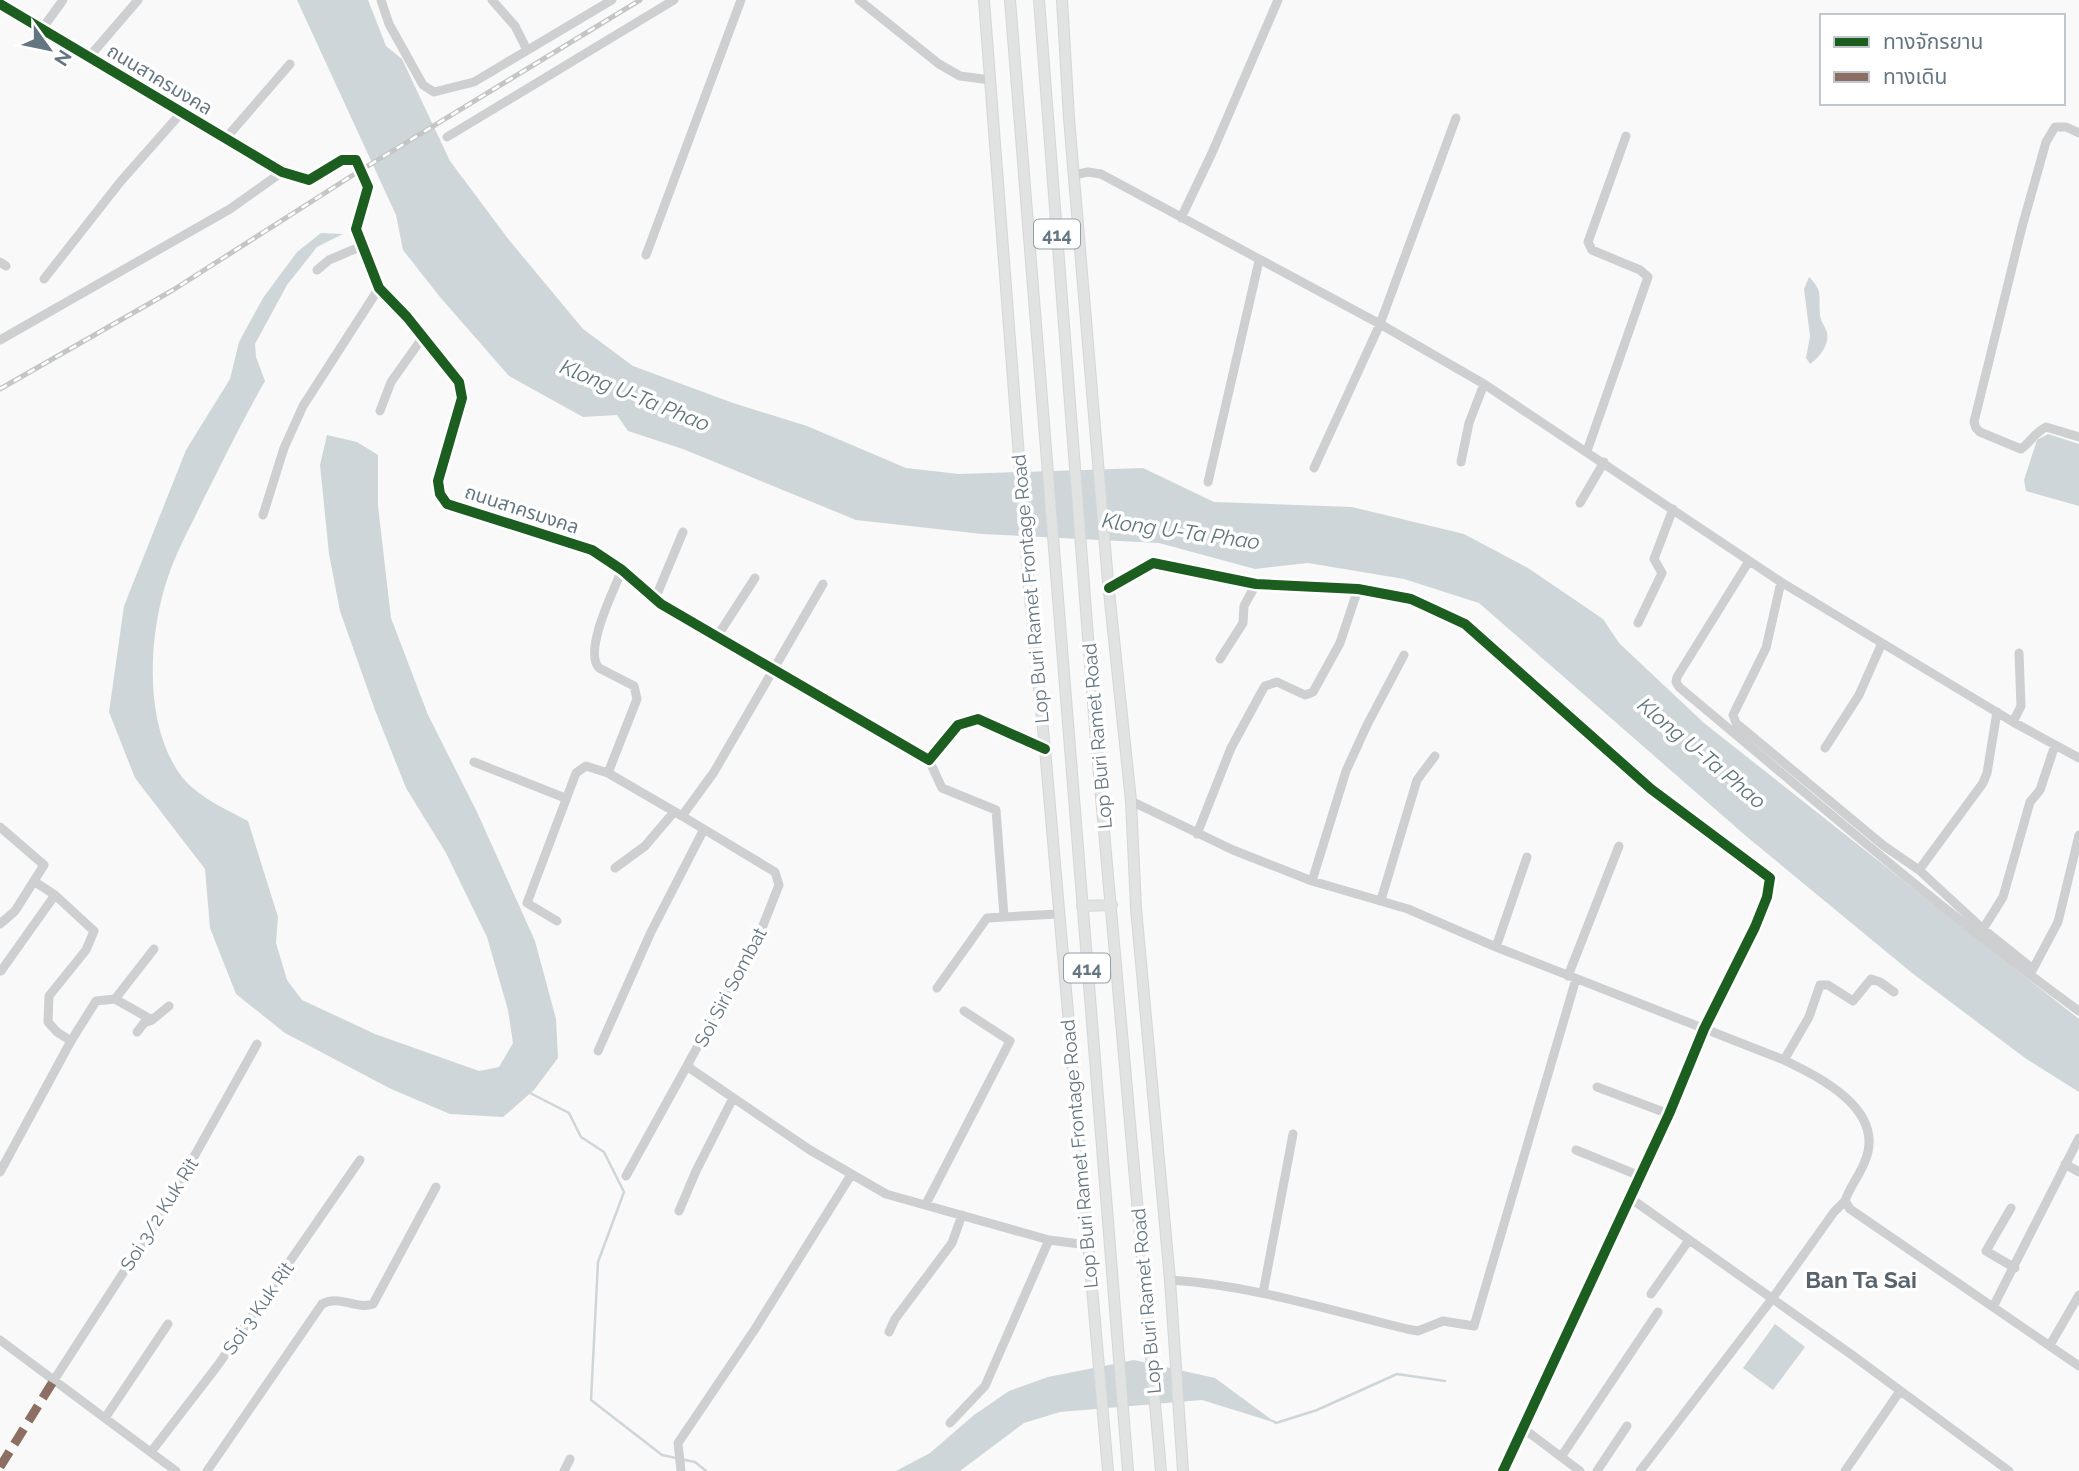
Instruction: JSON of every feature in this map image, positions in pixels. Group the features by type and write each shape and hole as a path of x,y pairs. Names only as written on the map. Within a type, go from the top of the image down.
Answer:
{"main road":[{"name":"Lop Buri Ramet Frontage Road","path":"984,0 1029,588 1108,1471"},
{"name":"Lop Buri Ramet Road","path":"1010,0 1128,1471"},
{"name":"Lop Buri Ramet Road","path":"1038,0 1084,584 1161,1471"},
{"name":"414","path":"1062,0 1108,585 1131,801 1136,908 1170,1280 1183,1471"},
{"path":"1053,180 1074,175"},
{"path":"1082,906 1112,905"}],"street":[{"path":"42,29 62,0"},
{"path":"89,57 138,0"},
{"path":"380,0 389,24 423,85 434,92 474,82 612,0"},
{"path":"492,0 515,26 527,50"},
{"path":"447,138 674,0"},
{"path":"646,255 741,0"},
{"path":"859,0 939,64 960,76 990,80"},
{"path":"1181,218 1278,0"},
{"name":"ถนนสาครมงคล","path":"0,4 282,172 309,180 342,160 356,160 368,187 356,229 379,288 459,382 462,397 438,481 443,499 447,503 592,550 622,570 655,599 929,760"},
{"path":"226,138 290,64"},
{"path":"44,279 121,181 182,112"},
{"path":"1314,468 1380,324 1456,118"},
{"path":"2079,133 2066,127 2055,127 2046,142 1974,422 1980,432 2021,449 2028,445 2036,432 2046,427 2079,437"},
{"path":"1587,451 1648,277 1640,270 1592,250 1588,242 1626,136"},
{"path":"0,340 230,209 282,172"},
{"path":"1074,175 1088,172 1101,174 1380,324 1484,384 1782,582 2013,722 2079,758"},
{"path":"317,270 329,260 362,246"},
{"path":"1208,482 1259,261"},
{"path":"263,516 284,448 303,406 379,288"},
{"path":"380,411 391,382 423,337"},
{"path":"1461,463 1469,423 1484,384"},
{"path":"1580,503 1604,463"},
{"path":"1638,623 1662,573 1654,559 1673,509"},
{"path":"655,599 683,532"},
{"path":"1749,561 1677,677 1679,687 1931,898 2079,1011"},
{"path":"1108,585 1153,563 1256,584 1358,589 1411,599 1465,624 1651,789 1770,878 1767,897 1755,927 1704,1029 1669,1114 1503,1471"},
{"path":"557,921 527,903 565,798 576,773 586,766 608,773 638,699 634,686 595,664 599,629 622,570"},
{"path":"710,632 718,633 722,629 755,578"},
{"path":"1782,582 1766,648 1733,715 1734,719 1884,846 1919,870 1983,929 2033,969 2058,922 2079,835"},
{"path":"615,868 645,846 678,814 714,772 823,584"},
{"path":"1220,659 1243,623 1244,606 1256,584"},
{"path":"1196,834 1231,748 1265,686 1277,682 1305,695 1313,692 1340,643 1358,589"},
{"path":"1825,748 1859,695 1882,643"},
{"path":"2013,722 2021,706 2019,653"},
{"path":"1312,881 1346,771 1404,655"},
{"path":"1919,870 1983,783 1997,712"},
{"path":"1004,916 996,810 942,788 929,760 958,725 978,719 1045,749"},
{"path":"1983,929 2003,897 2030,802 2040,790 2055,745"},
{"path":"1381,900 1417,780 1435,756"},
{"path":"474,762 565,798"},
{"name":"Soi Siri Sombat","path":"608,773 775,872 779,885 762,928 688,1064 691,1069 851,1175 886,1194 1049,1241 1088,1245"},
{"path":"1131,801 1196,834 1312,881 1408,908 1496,947 1784,1060 1839,1091 1863,1117 1870,1137 1866,1161 1845,1201 1834,1212 1773,1299 1640,1471"},
{"path":"543,825 554,829"},
{"path":"0,827 44,865 15,911 0,923"},
{"path":"598,1051 651,932 703,831"},
{"path":"1170,1280 1212,1283 1263,1293 1418,1331 1443,1321 1474,1326 1572,977 1619,846"},
{"path":"1496,947 1527,857"},
{"path":"35,881 55,895 94,931 86,950 50,996 48,1022 71,1041"},
{"path":"1,971 55,895"},
{"path":"937,988 987,918 1058,914"},
{"path":"115,999 153,949"},
{"path":"1784,1060 1809,1017 1820,985 1828,985 1853,1001 1871,979 1894,992"},
{"path":"0,1172 71,1041 96,1001 115,999 152,1020"},
{"path":"137,1032 144,1023 169,1006"},
{"path":"926,1204 1010,1041 964,1011"},
{"name":"Soi 3/2 Kuk Rit","path":"54,1380 167,1205 257,1044"},
{"path":"626,1175 688,1064"},
{"path":"1597,1087 1669,1114"},
{"path":"679,1211 733,1098"},
{"path":"1263,1293 1293,1134"},
{"path":"1993,1307 2079,1138"},
{"path":"1576,1150 1640,1176"},
{"name":"Soi 3 Kuk Rit","path":"151,1452 218,1365 360,1160"},
{"path":"2066,1164 2079,1172"},
{"path":"681,1471 678,1443 755,1329 851,1175"},
{"path":"207,1471 322,1304 336,1299 362,1306 373,1304 436,1187"},
{"path":"1630,1198 2009,1471"},
{"path":"1845,1201 1850,1209 2079,1366"},
{"path":"2011,1208 1986,1251 2015,1268"},
{"path":"889,1332 895,1319 951,1243 962,1215"},
{"path":"1651,1294 1689,1240"},
{"path":"950,1423 985,1386 1049,1241"},
{"path":"2050,1345 2079,1295"},
{"path":"1562,1457 1658,1312"},
{"path":"105,1418 168,1324"},
{"path":"0,1340 176,1471"},
{"path":"1844,1471 1900,1391"},
{"path":"1597,1471 1628,1426"},
{"path":"1524,1429 1580,1471"},
{"path":"564,1471 570,1459"}],"water":[{"name":"Klong U-Ta Phao","path":"297,0 368,0 386,46 402,59 450,161 509,240 583,329 633,366 733,403 807,426 906,468 959,474 1143,468 1214,502 1352,507 1464,534 1528,568 1603,619 1619,643 1704,723 2079,1019 2079,1092 2025,1058 1912,973 1746,836 1479,603 1404,579 1308,563 1255,569 1159,543 982,534 856,520 683,449 628,431 617,415 583,417 509,376 403,250 396,215"},
{"path":"321,233 343,234 317,247 287,285 255,344 256,357 265,381 171,568 161,600 153,652 155,707 169,756 182,777 205,797 248,821 278,917 276,943 287,980 302,1000 375,1034 479,1071 499,1067 513,1043 508,1010 487,937 446,853 406,788 340,611 329,554 320,465 327,435 357,442 378,455 378,506 391,618 428,715 477,812 535,941 556,1019 558,1058 534,1090 503,1117 450,1114 391,1089 285,1033 236,994 210,928 205,869 135,778 109,712 124,606 186,450 230,379 239,342 263,298 297,252"},
{"path":"1809,277 1819,291 1820,316 1827,335 1824,349 1810,364 1806,358 1810,336 1804,289"},
{"path":"2048,434 2079,444 2079,506 2026,491 2024,480 2037,440"},
{"path":"1775,1324 1805,1347 1773,1390 1743,1368"},
{"path":"1134,1360 1215,1378 1276,1423 1202,1400 1060,1412 1024,1423 960,1471 896,1471 930,1453 974,1415 1009,1391 1048,1377"}],"waterway":[{"path":"530,1093 569,1113 581,1137 604,1152 624,1192 598,1262 591,1400 662,1455 695,1462 706,1471"},
{"path":"1273,1421 1276,1423 1317,1410 1397,1374 1445,1381"}],"railway":[{"path":"0,389 173,290 353,175 640,0"}],"marked path":[{"path":"0,1467 54,1380"}],"cycle path":[{"path":"0,4 282,172 309,180 342,160 356,160 368,187 356,229 379,288 407,317 459,382 462,398 438,481 440,494 447,504 592,550 622,570 661,604 929,760 958,725 978,719 1045,749"},
{"path":"1109,588 1153,563 1256,584 1358,589 1411,599 1465,624 1651,789 1770,878 1767,897 1755,927 1704,1029 1669,1114 1503,1471"}],"district":[{"name":"Ban Ta Sai","path":"1861,1279"}]}
